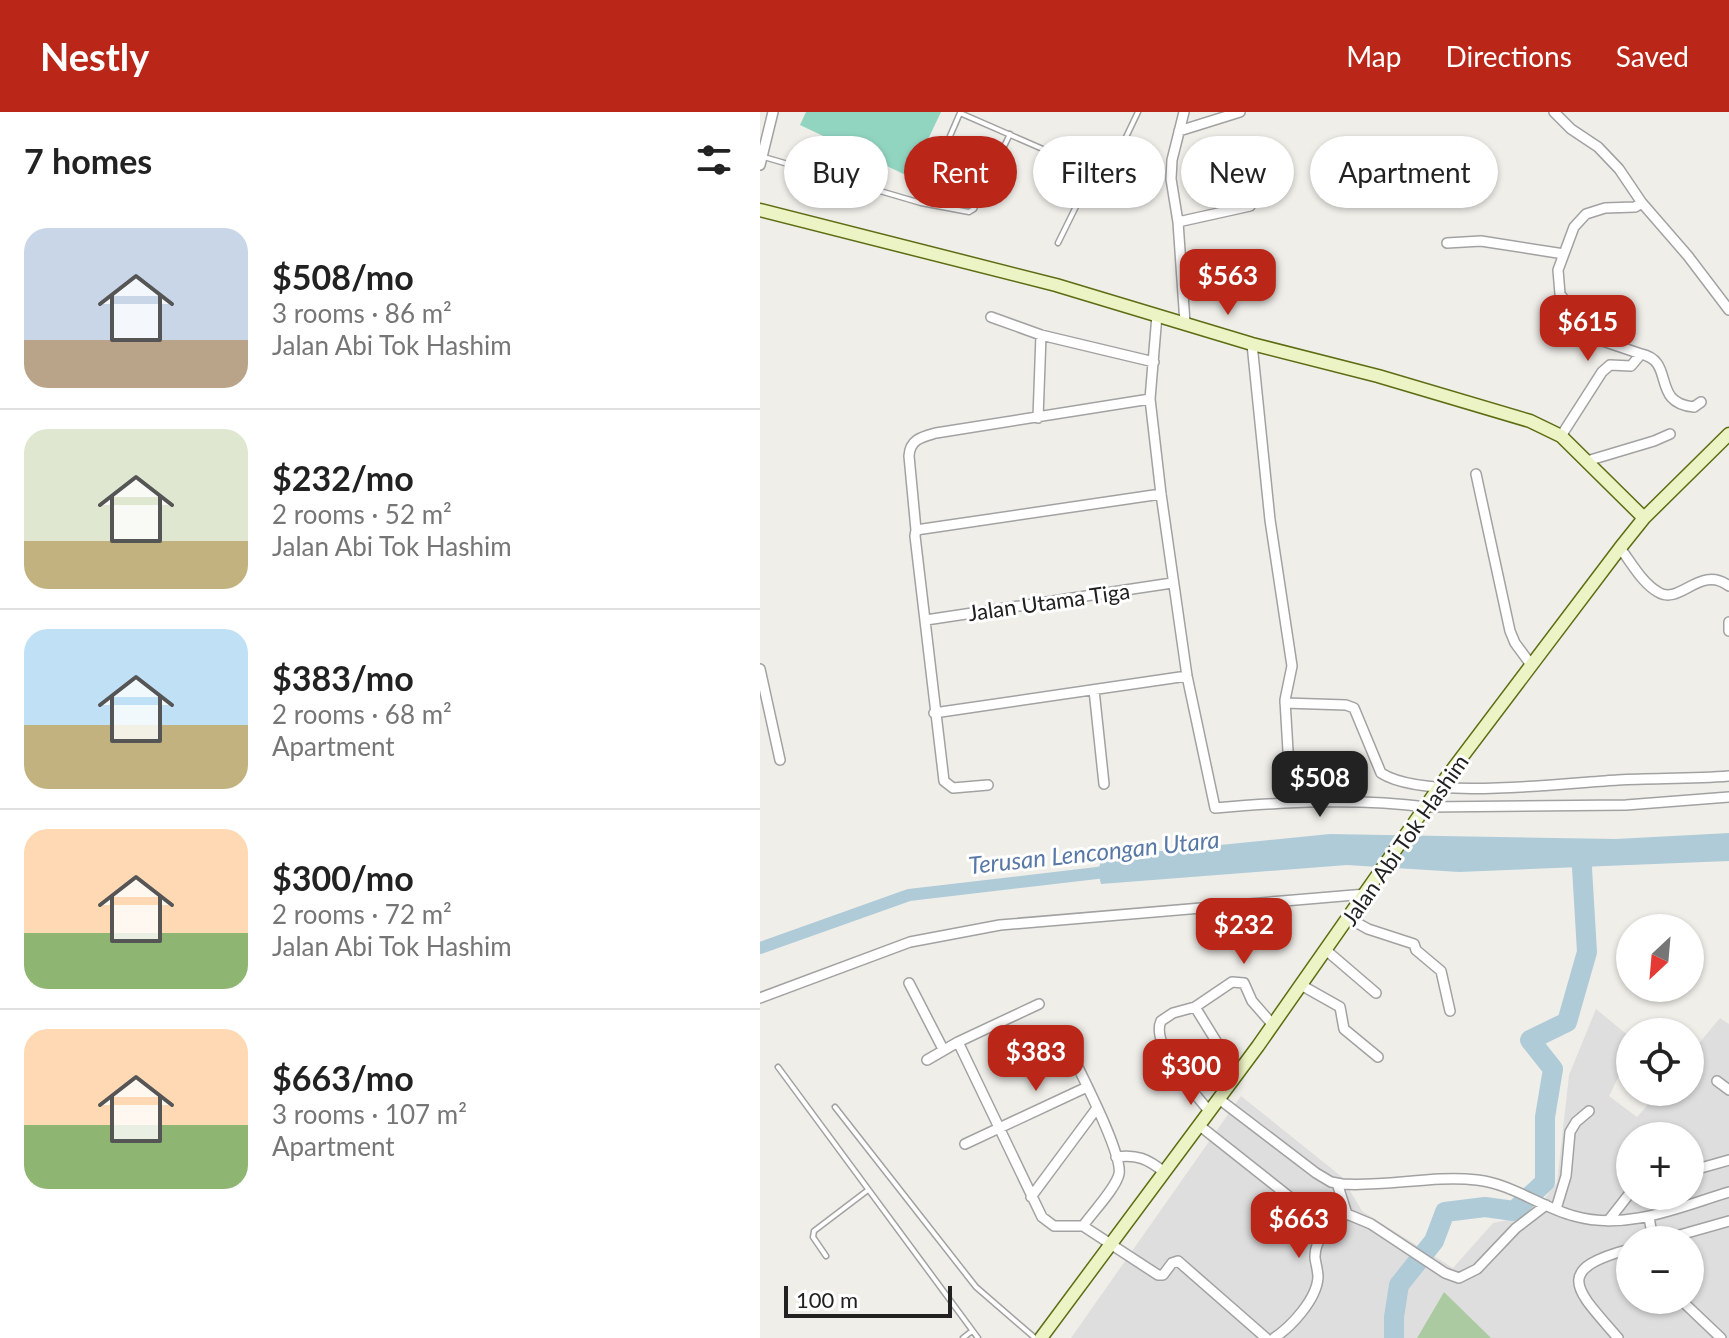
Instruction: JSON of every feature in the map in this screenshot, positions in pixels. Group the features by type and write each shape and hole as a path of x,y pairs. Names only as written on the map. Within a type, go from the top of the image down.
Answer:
{"main road":[{"path":"760,210 949,257 1489,408 1540,425 1561,436 1644,518"},
{"name":"Jalan Abi Tok Hashim","path":"1041,1338 1327,951 1440,786 1620,548 1644,518 1727,440"}],"street":[{"path":"761,159 773,112"},
{"path":"1184,112 1172,160 1171,179 1178,222 1185,323"},
{"path":"1179,131 1240,112"},
{"path":"1554,112 1571,129 1598,147 1619,169 1642,203 1729,310"},
{"path":"1642,203 1635,207 1605,208 1586,214 1574,227 1558,270 1560,294 1597,339 1651,356 1661,366 1667,394 1676,402 1694,407 1701,402"},
{"path":"1178,222 1241,208"},
{"path":"1447,243 1481,241 1564,254"},
{"path":"1157,315 1150,399 1161,494 1187,676 1215,808 1291,802 1427,807 1626,805 1729,797"},
{"path":"991,317 1041,335 1154,362"},
{"path":"1038,418 1041,335"},
{"path":"1252,344 1270,520 1292,666 1285,703 1291,802"},
{"path":"1561,436 1602,372 1610,365 1631,366 1641,354"},
{"path":"988,785 953,788 946,785 942,773 915,536 909,456 914,441 936,433 1150,399"},
{"path":"1587,461 1670,434"},
{"path":"1476,474 1510,631 1532,666"},
{"path":"916,530 1161,494"},
{"path":"1620,548 1651,587 1665,596 1674,595 1707,579 1729,586"},
{"name":"Jalan Utama Tiga","path":"926,620 1172,583"},
{"path":"1729,622 1729,631"},
{"path":"760,669 765,729 780,760"},
{"path":"934,713 1187,676"},
{"path":"1094,690 1104,784"},
{"path":"1285,703 1350,705 1358,713 1381,773 1391,779 1440,786 1538,787 1616,780 1729,776"},
{"path":"760,998 910,942 1000,925 1366,894"},
{"path":"1350,919 1368,929 1414,944 1416,950 1441,971 1450,1011"},
{"path":"1327,951 1376,993"},
{"path":"1210,1112 1179,1073 1158,1034 1158,1027 1167,1017 1195,1007 1232,982 1242,982 1247,987 1257,1009 1273,1025"},
{"path":"909,983 943,1049"},
{"path":"1301,985 1340,1007 1344,1029 1378,1057"},
{"path":"927,1060 943,1049 1039,1004"},
{"path":"1195,1007 1237,1075"},
{"path":"958,1042 1031,1197 1048,1223 1062,1227 1083,1226 1160,1275 1178,1261 1266,1338"},
{"path":"1073,1057 1097,1108 1119,1168 1117,1180 1083,1226"},
{"path":"1717,1081 1729,1090"},
{"path":"965,1144 1087,1087"},
{"path":"1219,1099 1307,1167 1337,1183 1458,1179 1487,1182 1515,1189 1574,1216 1608,1221 1649,1217 1729,1192"},
{"path":"1031,1197 1097,1108"},
{"path":"1337,1183 1347,1214 1371,1224 1459,1278 1471,1274 1516,1228 1546,1205 1566,1176 1570,1132 1589,1111"},
{"path":"1200,1126 1296,1202"},
{"path":"1116,1157 1139,1156 1164,1172"},
{"path":"1704,1167 1729,1160"},
{"path":"1608,1221 1617,1210"},
{"path":"1274,1338 1291,1323 1313,1291 1318,1276 1316,1250 1321,1237 1347,1214"},
{"path":"1649,1217 1651,1226"},
{"path":"1704,1228 1729,1221"},
{"path":"1616,1254 1589,1263 1578,1281 1581,1293 1618,1338"},
{"path":"1696,1314 1721,1338"}],"lane":[{"path":"1127,136 1138,112"},
{"path":"950,136 960,113 1033,145"},
{"path":"761,159 904,198"},
{"path":"943,208 961,212 974,208"},
{"path":"1058,243 1075,208"},
{"path":"778,1067 978,1338"},
{"path":"835,1107 976,1287 1035,1338"},
{"path":"826,1256 813,1237 814,1231 868,1189"},
{"path":"963,1338 972,1331"}],"shaded area":[{"path":"1596,1009 1616,1025 1616,1082 1609,1096 1616,1101 1616,1106 1622,1106 1637,1117 1647,1106 1704,1106 1704,1037 1720,1018 1729,1024 1729,1338 1488,1338 1444,1292 1417,1338 1071,1338 1241,1096 1342,1177 1362,1211 1453,1268 1493,1223 1531,1215 1557,1183 1569,1075"}],"green space":[{"path":"806,112 941,112 930,136 904,136 904,174 888,167 888,136 823,136 800,125"},
{"path":"1444,1292 1491,1338 1417,1338"}],"water":[{"path":"1729,833 1729,861 1459,872 1347,865 1101,884 1098,872 1102,857 1330,834 1616,839"}],"waterway":[{"path":"1394,1338 1399,1285 1434,1241 1445,1212 1485,1207 1514,1211 1545,1182 1545,1117 1553,1069 1530,1040 1567,1022 1587,952 1582,868 1584,851"},
{"name":"Terusan Lencongan Utara","path":"760,948 909,895 1114,871"}]}
